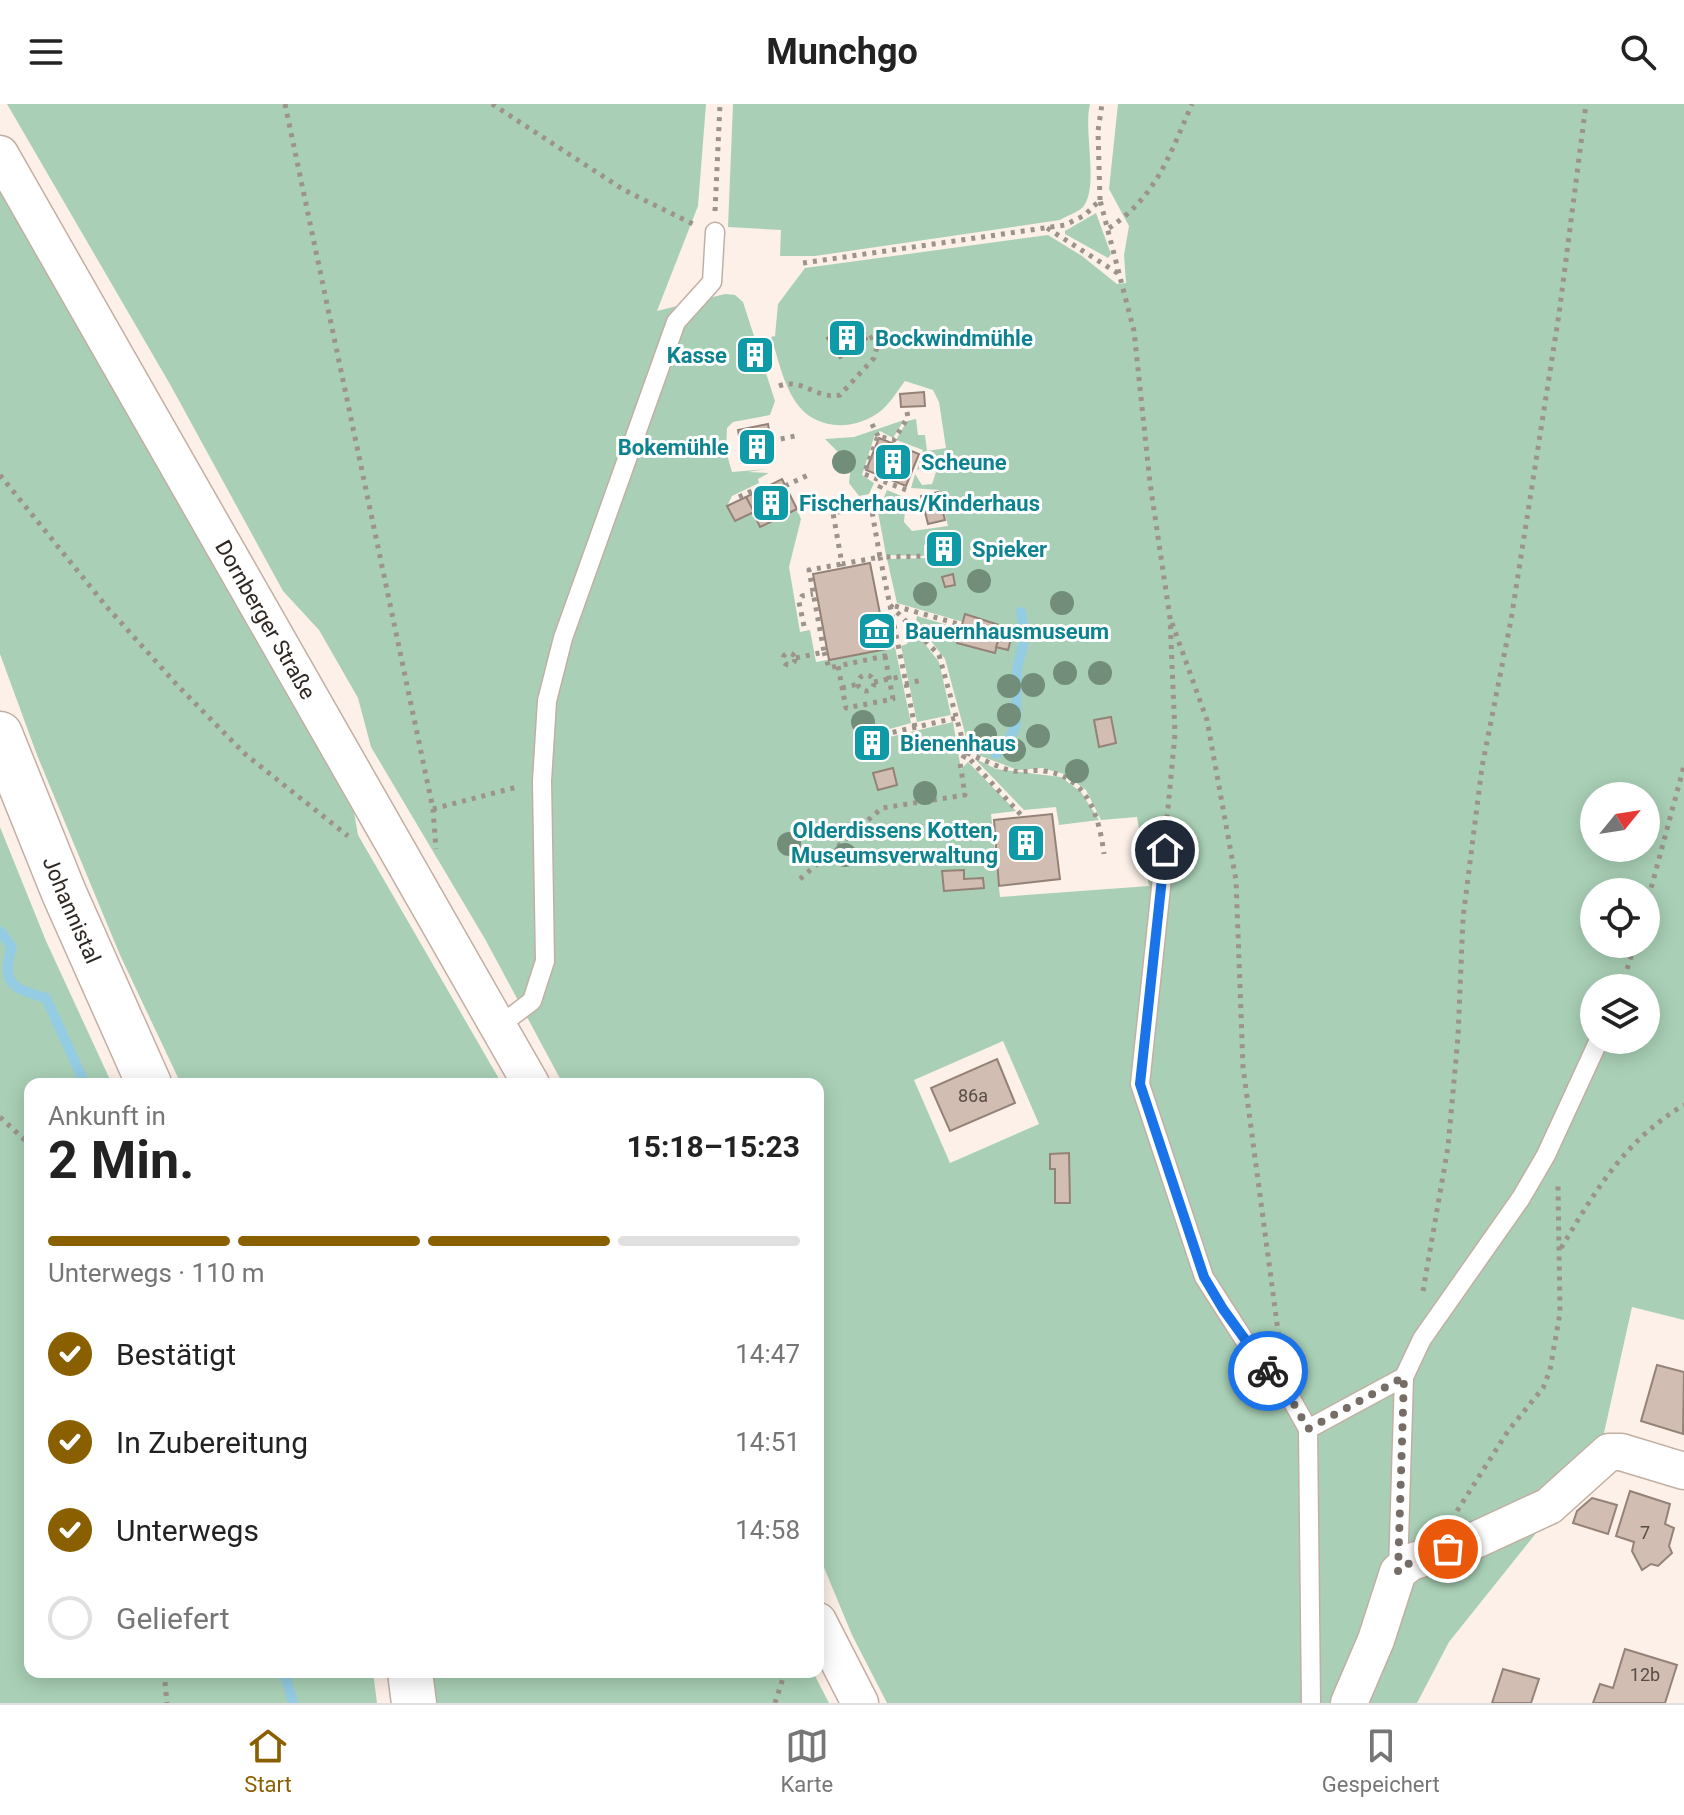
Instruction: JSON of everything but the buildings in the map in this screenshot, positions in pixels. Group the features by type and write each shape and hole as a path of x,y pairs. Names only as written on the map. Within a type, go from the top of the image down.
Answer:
{"main road":[{"name":"Johannistal","path":"0,734 64,893 146,1078"},
{"path":"411,1678 414,1703"}],"street":[{"name":"Dornberger Straße","path":"0,154 528,1078"},
{"path":"1349,1703 1376,1640 1398,1572 1411,1562 1467,1544 1549,1506 1609,1452 1684,1471"},
{"path":"824,1633 860,1703"}],"lane":[{"path":"499,1026 532,1001 545,961 542,781 547,701 563,638 676,322 712,282 715,232"},
{"path":"1165,850 1140,1084 1204,1277 1256,1358 1285,1388 1308,1429 1311,1703"},
{"path":"1398,1572 1404,1377 1422,1339 1521,1198 1546,1155 1593,1054"},
{"path":"1308,1429 1404,1377"}],"path":[{"path":"285,104 433,809 542,781"},
{"path":"492,104 624,190 681,220 715,232 720,104"},
{"path":"1102,104 1098,131 1100,200 1134,331 1150,483 1170,618 1175,734 1165,850"},
{"path":"1109,228 1127,216 1160,180 1192,104"},
{"path":"1422,1339 1419,1311 1448,1147 1458,1037 1463,918 1482,767 1511,620 1559,314 1586,104"},
{"path":"803,263 1065,225 1085,215 1100,200"},
{"path":"1045,227 1120,274"},
{"path":"779,386 794,382 824,396 840,395 874,358 879,339 874,336 854,348"},
{"path":"878,436 894,440 908,417 907,412"},
{"path":"872,424 878,436 864,474 909,491"},
{"path":"771,441 795,436"},
{"path":"0,475 106,606 178,686 245,754 351,839"},
{"path":"785,486 808,475"},
{"path":"884,479 871,506 915,727"},
{"path":"739,497 762,486"},
{"path":"843,566 833,513 871,506"},
{"path":"838,666 846,708 893,699 885,656 861,661 838,666 829,668 809,570 880,557 934,556"},
{"path":"804,626 799,602 802,596 813,594"},
{"path":"890,605 962,625"},
{"path":"890,605 939,655 966,753 1023,817"},
{"path":"1170,618 1207,720 1236,880 1243,1067 1285,1388"},
{"path":"796,658 824,652"},
{"path":"842,688 858,684 863,675 861,661"},
{"path":"863,675 870,676 874,682"},
{"path":"868,691 874,682 904,676"},
{"path":"905,684 922,680"},
{"path":"858,684 868,691 871,703"},
{"path":"882,743 881,735 956,718"},
{"path":"966,753 1018,772 1042,770 1063,775 1084,791 1100,820 1104,854"},
{"path":"800,879 882,808 965,795 960,763 966,753"},
{"path":"1654,878 1684,766"},
{"path":"1561,1249 1602,1179 1622,1153 1647,1129 1684,1105"},
{"path":"0,1117 24,1139"},
{"path":"1456,1513 1508,1431 1543,1388 1560,1313 1561,1249 1557,1175 1546,1155"},
{"path":"165,1678 167,1703"},
{"path":"775,1703 783,1678"}],"green space":[{"path":"7,104 706,104 698,206 657,311 725,294 735,295 743,302 775,401 770,415 733,422 727,428 726,451 732,472 766,469 748,472 769,473 758,479 759,483 732,496 727,506 734,521 754,512 760,527 797,509 801,519 789,567 800,632 810,630 816,662 895,647 911,723 865,736 868,751 886,745 885,738 953,722 961,769 968,762 1016,811 991,814 1000,897 1149,886 1137,817 1101,820 1086,790 1064,774 1042,768 1018,770 970,752 945,659 916,622 917,616 961,629 957,643 994,653 1002,626 966,615 963,622 897,603 887,559 934,558 936,566 958,561 954,538 924,545 924,556 886,555 878,512 887,490 906,498 904,522 912,531 948,526 939,490 911,488 915,474 922,485 932,484 936,472 928,465 917,470 923,450 896,440 907,421 916,419 918,435 925,435 927,451 946,448 939,402 933,390 905,381 882,410 860,422 848,425 824,423 803,411 787,386 771,337 775,336 778,304 805,268 1048,235 1082,256 1117,284 1126,283 1124,255 1129,226 1109,189 1118,104 1684,104 1684,1320 1632,1307 1604,1433 1585,1472 1449,1642 1417,1703 887,1703 852,1635 824,1567 824,1078 560,1078 485,939 371,747 358,698 319,630 283,591 171,386","holes":["1003,1041 1039,1124 950,1163 914,1080"]},
{"path":"733,104 1090,104 1090,188 1082,208 1060,220 815,256 780,256 781,230 728,227"},
{"path":"0,190 353,806 358,835 499,1078 178,1078 120,955 37,755 0,654"},
{"path":"1096,213 1111,254 1108,258 1065,234 1065,231"},
{"path":"904,420 893,438 880,431 875,434 862,475 874,483 869,494 859,496 849,483 852,455 839,453 825,439 854,437"},
{"path":"914,630 939,662 951,715 917,722 901,646 907,644"},
{"path":"974,758 996,769 1061,777 1081,792 1099,820 1059,825 1056,807 1024,810"},
{"path":"0,827 46,941 109,1078 24,1078 24,1678 374,1678 377,1703 0,1703"},
{"path":"434,1678 816,1678 829,1703 436,1703"}],"waterway":[{"path":"996,754 1009,740 1016,725 1017,669 1025,637 1021,612"},
{"path":"0,931 12,947 8,969 12,983 46,998 82,1078"},
{"path":"286,1678 293,1703"}],"way so far":[{"path":"1268,1371 1285,1388 1308,1429 1404,1377 1398,1572 1411,1562 1448,1549"}],"place":[{"name":"Bockwindmühle","path":"847,338"},
{"name":"Kasse","path":"755,355"},
{"name":"Bokemühle","path":"757,447"},
{"name":"Scheune","path":"893,462"},
{"name":"Fischerhaus/Kinderhaus","path":"771,503"},
{"name":"Spieker","path":"944,549"},
{"name":"Bauernhausmuseum","path":"877,631"},
{"name":"Bienenhaus","path":"872,743"},
{"name":"Olderdissens Kotten, Museumsverwaltung","path":"1026,843"}],"route":[{"path":"1165,850 1140,1084 1146,1111 1204,1277 1256,1358 1268,1371"}]}
